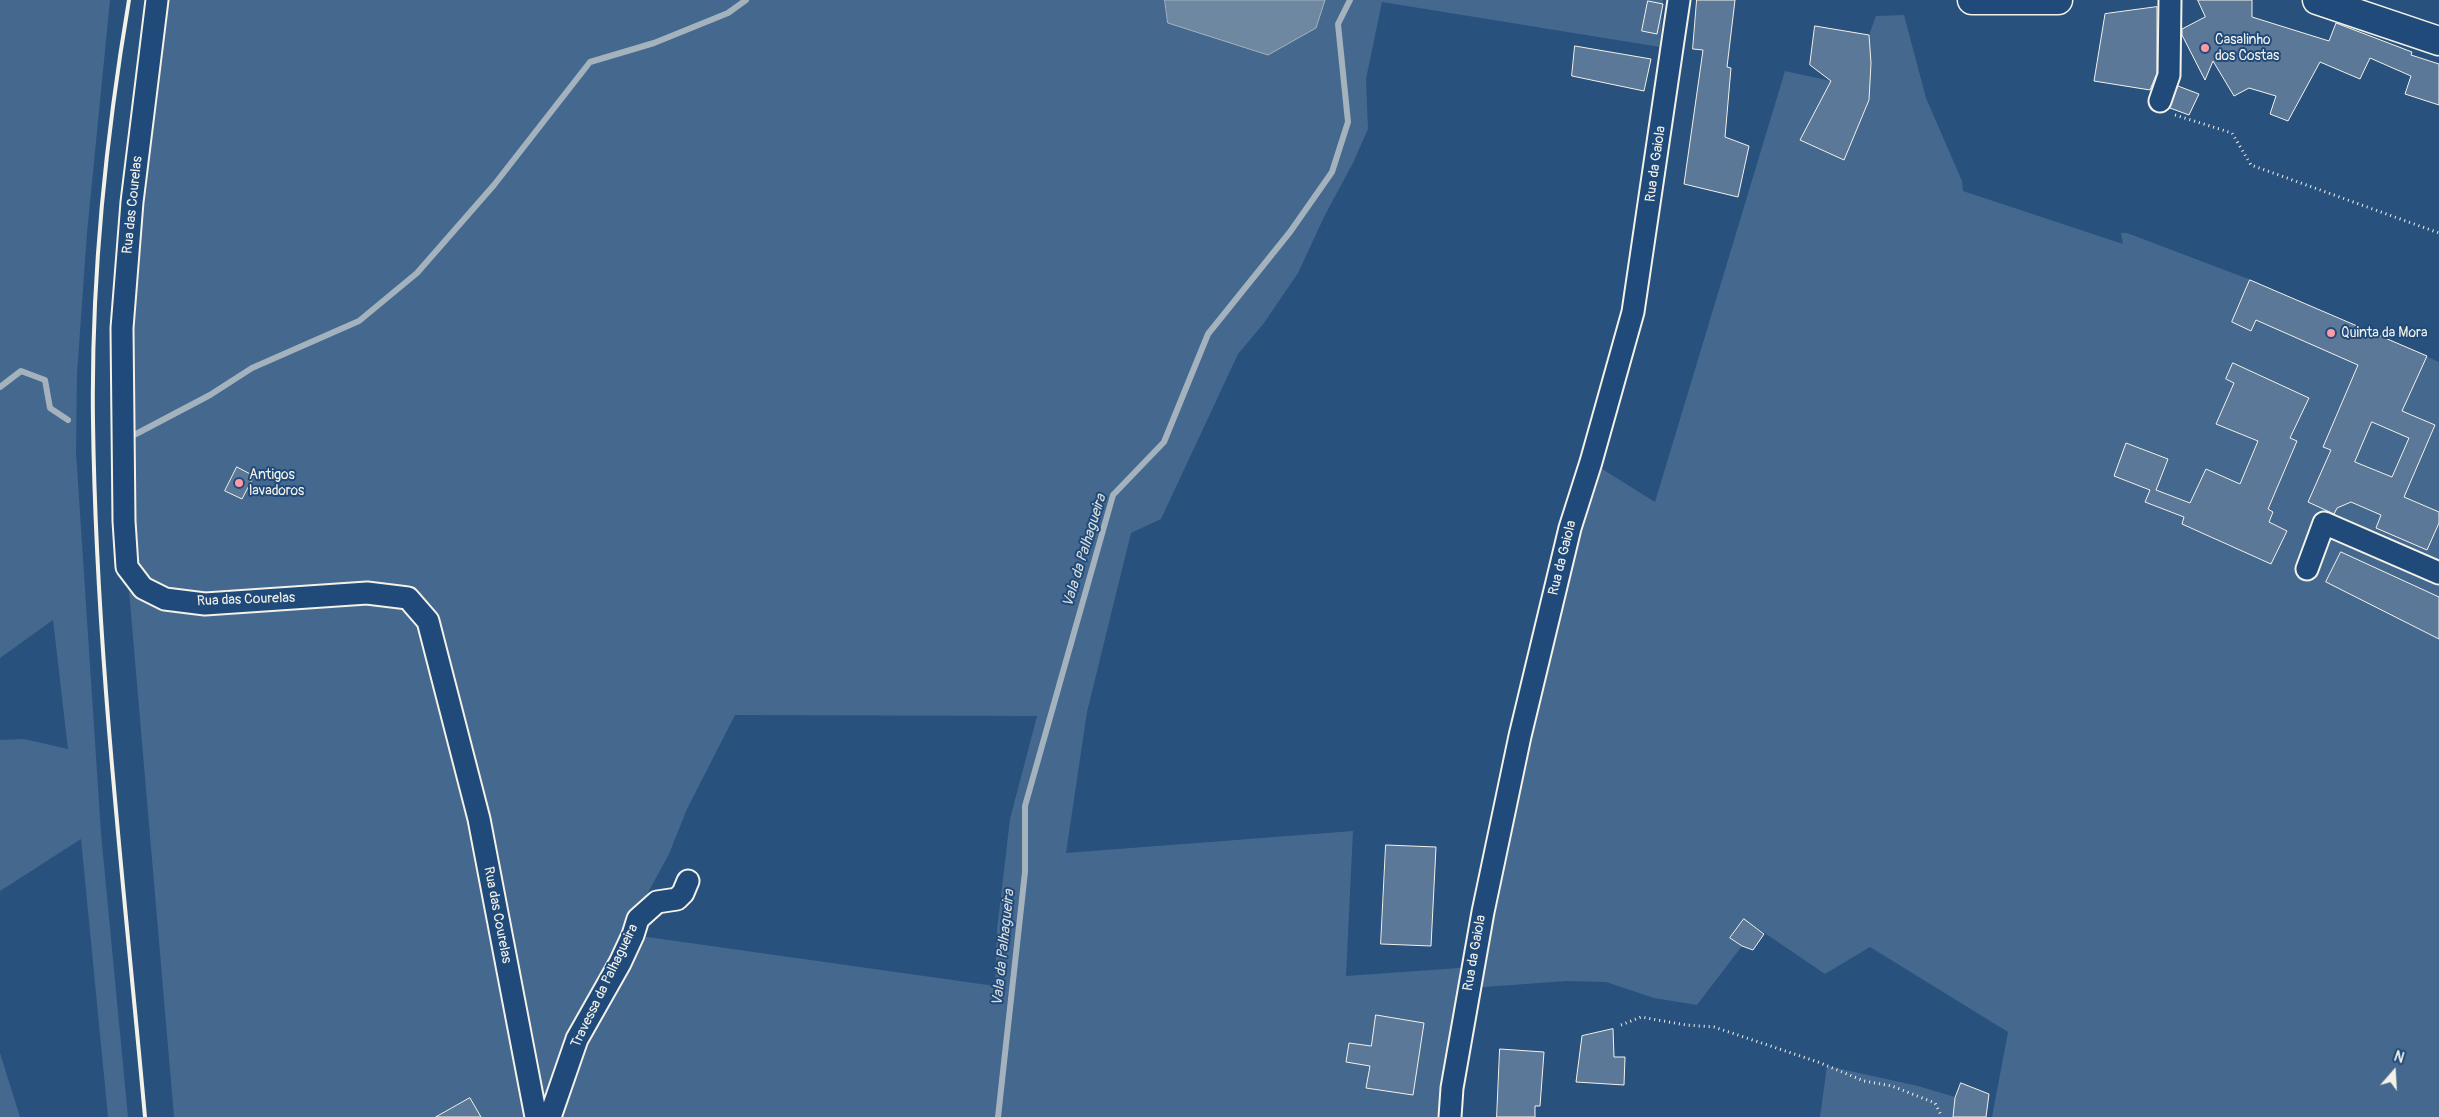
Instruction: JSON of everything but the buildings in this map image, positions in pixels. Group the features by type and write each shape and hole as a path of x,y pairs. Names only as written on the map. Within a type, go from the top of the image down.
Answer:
{"street":[{"name":"Rua das Courelas","path":"157,0 132,202 122,328 124,521 127,567 143,588 165,599 205,604 367,593 408,598 428,621 479,819 536,1117"},
{"name":"Rua da Gaiola","path":"1450,1117 1452,1088 1482,912 1518,743 1570,528 1591,462 1633,312 1679,0"},
{"path":"1972,0 2058,0"},
{"path":"2160,101 2168,75 2170,0"},
{"path":"2317,0 2439,41"},
{"path":"2307,569 2324,524 2439,573"},
{"name":"Travessa da Palhagueira","path":"550,1117 577,1039 620,963 638,919 657,902 678,899 683,894 688,881"}],"path":[{"path":"2160,101 2165,113 2190,118 2232,133 2251,165 2439,234"},
{"path":"1621,1025 1641,1017 1714,1028 1818,1062 1864,1081 1892,1086 1910,1092 1935,1103 1942,1117"}],"shaded area":[{"path":"0,0 110,0 87,233 77,374 76,452 101,833 128,1117 108,1117 81,839 0,891 0,740 24,739 68,749 53,620 0,658"},
{"path":"157,0 1663,0 1660,47 1382,2 1366,79 1368,129 1353,163 1325,215 1298,273 1264,323 1238,354 1161,519 1131,533 1087,712 1066,853 1353,831 1346,976 1473,967 1591,462 1655,502 1785,71 1831,81 1800,140 1844,159 1869,100 1871,63 1869,35 1876,16 1904,15 1926,98 1962,181 1963,191 2123,244 2121,233 2127,233 2251,280 2439,362 2439,1117 1992,1117 2008,1032 1870,947 1825,974 1744,919 1730,937 1742,946 1697,1005 1654,998 1606,982 1567,981 1470,988 1450,1117 550,1117 633,935 995,986 997,930 1010,819 1037,716 735,715 687,809 669,854 626,933 541,1113 473,747 432,608 412,585 361,584 182,596 162,588 149,579 140,566 133,546 122,328"},
{"path":"1165,0 1325,0 1316,28 1268,55 1168,23"},
{"path":"127,567 165,599 408,598 428,621 536,1117 174,1117"},
{"path":"0,1053 20,1117 0,1117"},
{"path":"1827,1066 1918,1086 1955,1097 1953,1117 1820,1117"}],"waterway":[{"path":"136,434 210,395 252,368 359,321 417,273 494,185 590,62 654,43 728,13 746,0"},
{"name":"Vala da Palhagueira","path":"998,1117 1025,872 1025,806 1113,495 1164,442 1208,334 1290,232 1332,172 1348,122 1338,24 1350,0"},
{"path":"0,387 21,371 45,380 50,408 68,420"}],"railway":[{"path":"129,0 113,104 97,263 93,421 95,508 105,682 145,1117"}],"place":[{"name":"Casalinho dos Costas","path":"2205,48"},
{"name":"Quinta da Mora","path":"2331,333"},
{"name":"Antigos lavadoros","path":"239,483"}]}
